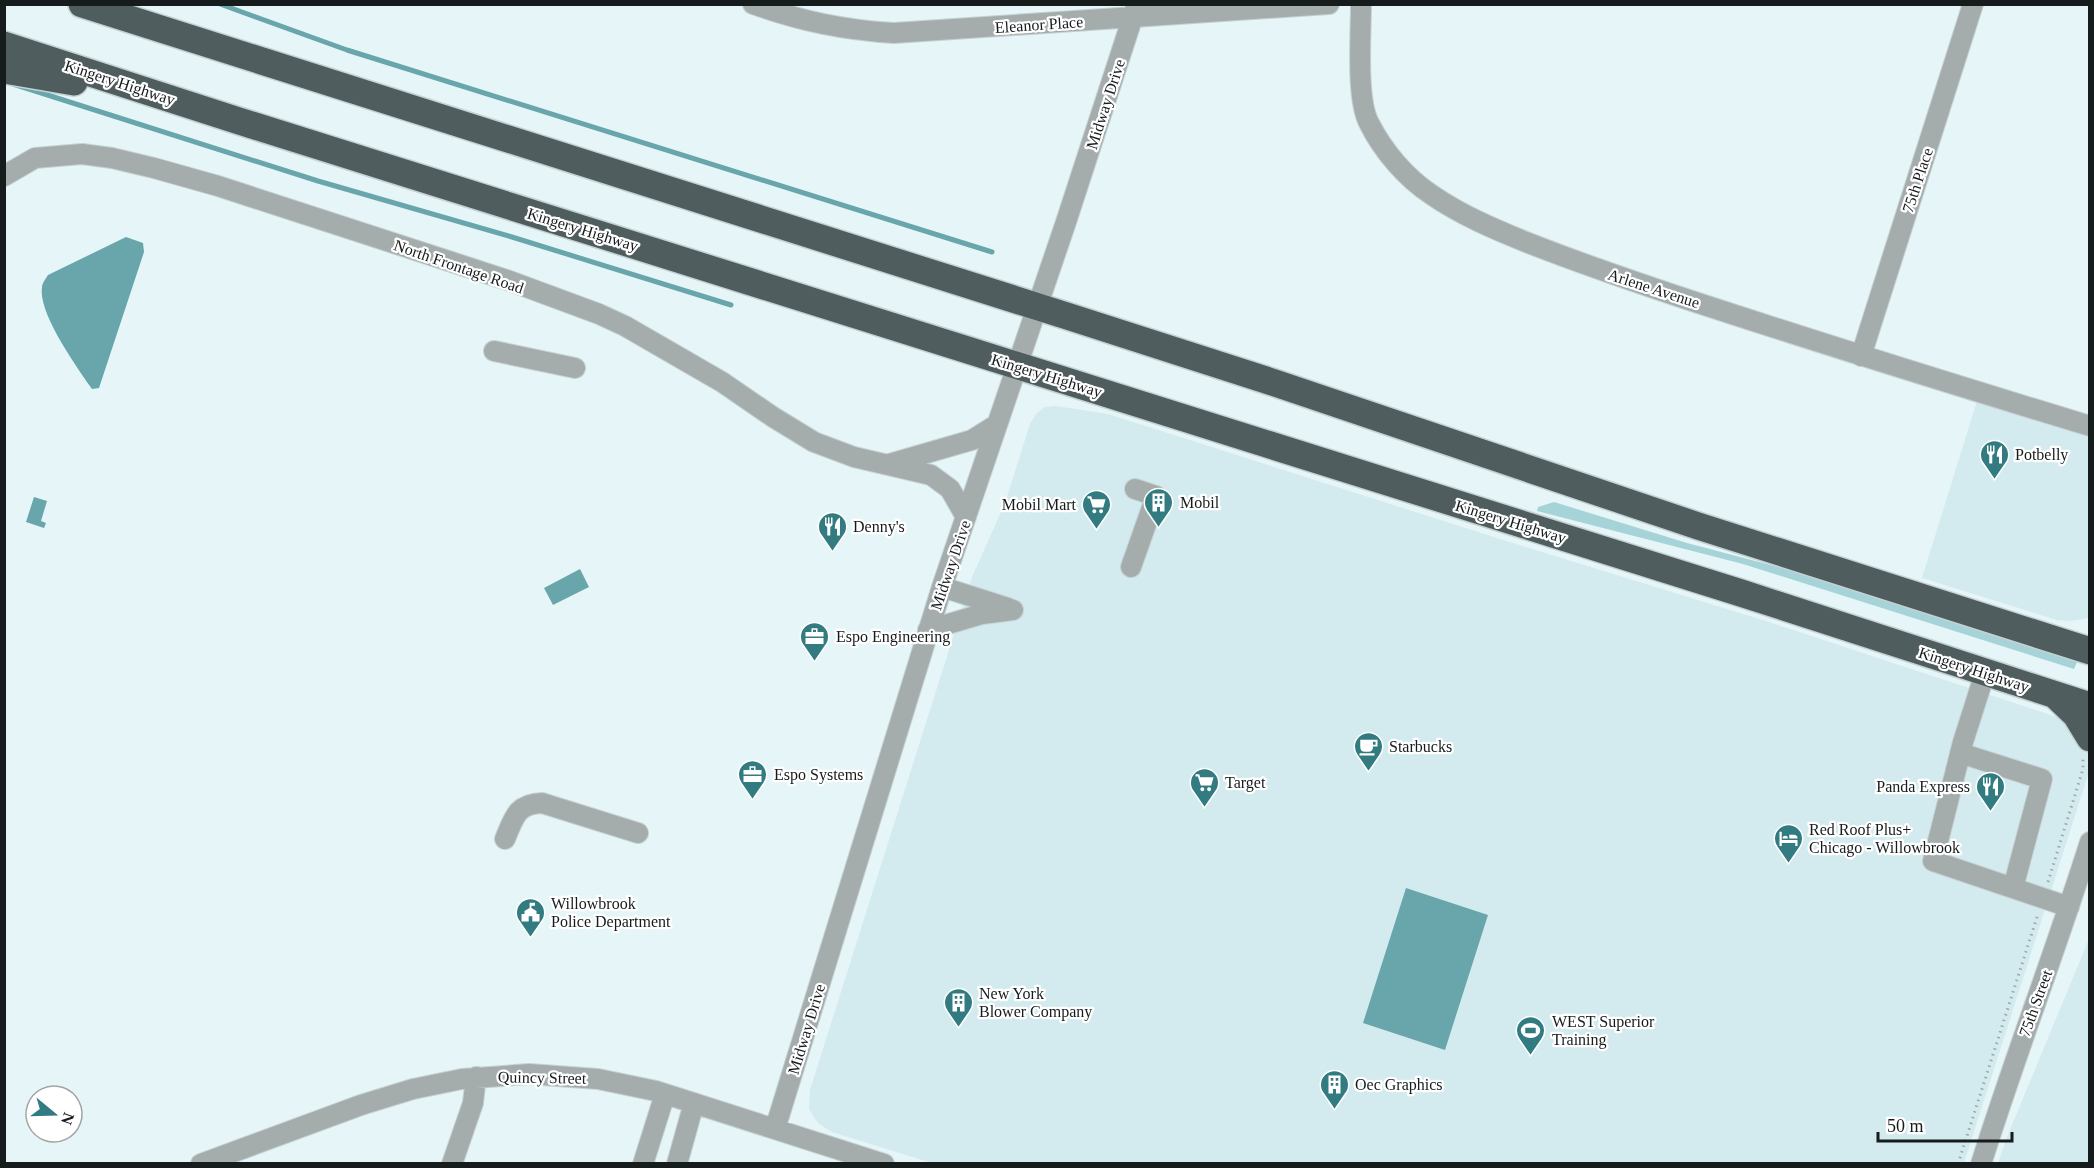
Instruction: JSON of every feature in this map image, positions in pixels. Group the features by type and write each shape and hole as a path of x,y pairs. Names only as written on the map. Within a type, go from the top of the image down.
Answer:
{"highway":[{"path":"82,4 1275,383 1698,526 2090,651"},
{"path":"115,4 189,39"},
{"name":"Kingery Highway","path":"4,45 1741,593 2090,706"},
{"path":"4,70 170,99"},
{"path":"2059,641 2090,629"},
{"path":"2054,694 2076,715 2086,747"}],"street":[{"name":"Eleanor Place","path":"753,4 819,25 894,33 1135,11 1329,4"},
{"name":"Arlene Avenue","path":"1360,4 1361,85 1368,121 1385,149 1409,178 1431,195 1480,222 1583,265 1861,356 2090,426"},
{"name":"75th Place","path":"1861,356 1973,4"},
{"name":"Midway Drive","path":"775,1129 928,630 1135,11"},
{"name":"North Frontage Road","path":"4,176 35,159 82,154 112,158 207,183 507,280 599,314 678,355 814,442 854,457 931,475 950,489 966,517"},
{"path":"494,351 576,368"},
{"path":"889,464 972,440 996,425"},
{"path":"1131,567 1156,496 1135,489"},
{"path":"928,630 982,614 1013,610 942,587"},
{"path":"1985,673 1960,753 1933,861 2069,907"},
{"path":"1960,753 2042,779 2013,888"},
{"path":"505,839 516,813 529,803 542,803 638,833"},
{"name":"75th Street","path":"1981,1164 2006,1083 2090,842"},
{"name":"Quincy Street","path":"201,1164 369,1102 413,1089 476,1077 529,1074 565,1075 629,1085 665,1094 775,1129 841,1157 884,1164"},
{"path":"452,1164 473,1103 476,1077"},
{"path":"643,1164 665,1094"},
{"path":"677,1164 694,1103"}],"path":[{"path":"1958,1164 2083,769 2086,747"}],"shaded area":[{"path":"126,237 143,243 144,252 99,388 92,389 52,326 42,299 42,286 48,275"},
{"path":"1977,401 2089,435 2089,618 2071,621 2057,620 1922,578"},
{"path":"1056,406 1108,414 1769,622 2069,721 2082,736 2089,752 2088,775 1964,1163 935,1164 832,1132 818,1123 809,1109 810,1090 972,577 1005,503 1030,424 1036,414 1045,407"},
{"path":"34,497 47,501 41,521 46,523 44,528 26,522"},
{"path":"1554,502 1687,543 1782,568 2078,660 2074,669 1743,564 1537,511 1538,507"},
{"path":"580,569 589,587 553,605 544,588"},
{"path":"1406,888 1488,915 1445,1050 1363,1023"},
{"path":"2089,939 2089,1163 1998,1163 2007,1137"}],"waterway":[{"path":"220,4 347,50 992,252"},
{"path":"13,84 318,181 512,237 731,305"}],"place":[{"name":"Potbelly","path":"1994,480"},
{"name":"Mobil","path":"1159,528"},
{"name":"Mobil Mart","path":"1097,530"},
{"name":"Denny's","path":"832,552"},
{"name":"Espo Engineering","path":"815,662"},
{"name":"Starbucks","path":"1368,772"},
{"name":"Espo Systems","path":"753,800"},
{"name":"Target","path":"1204,808"},
{"name":"Panda Express","path":"1991,812"},
{"name":"Red Roof Plus+ Chicago - Willowbrook","path":"1788,864"},
{"name":"Willowbrook Police Department","path":"530,938"},
{"name":"New York Blower Company","path":"958,1028"},
{"name":"WEST Superior Training","path":"1531,1056"},
{"name":"Oec Graphics","path":"1334,1110"}]}
